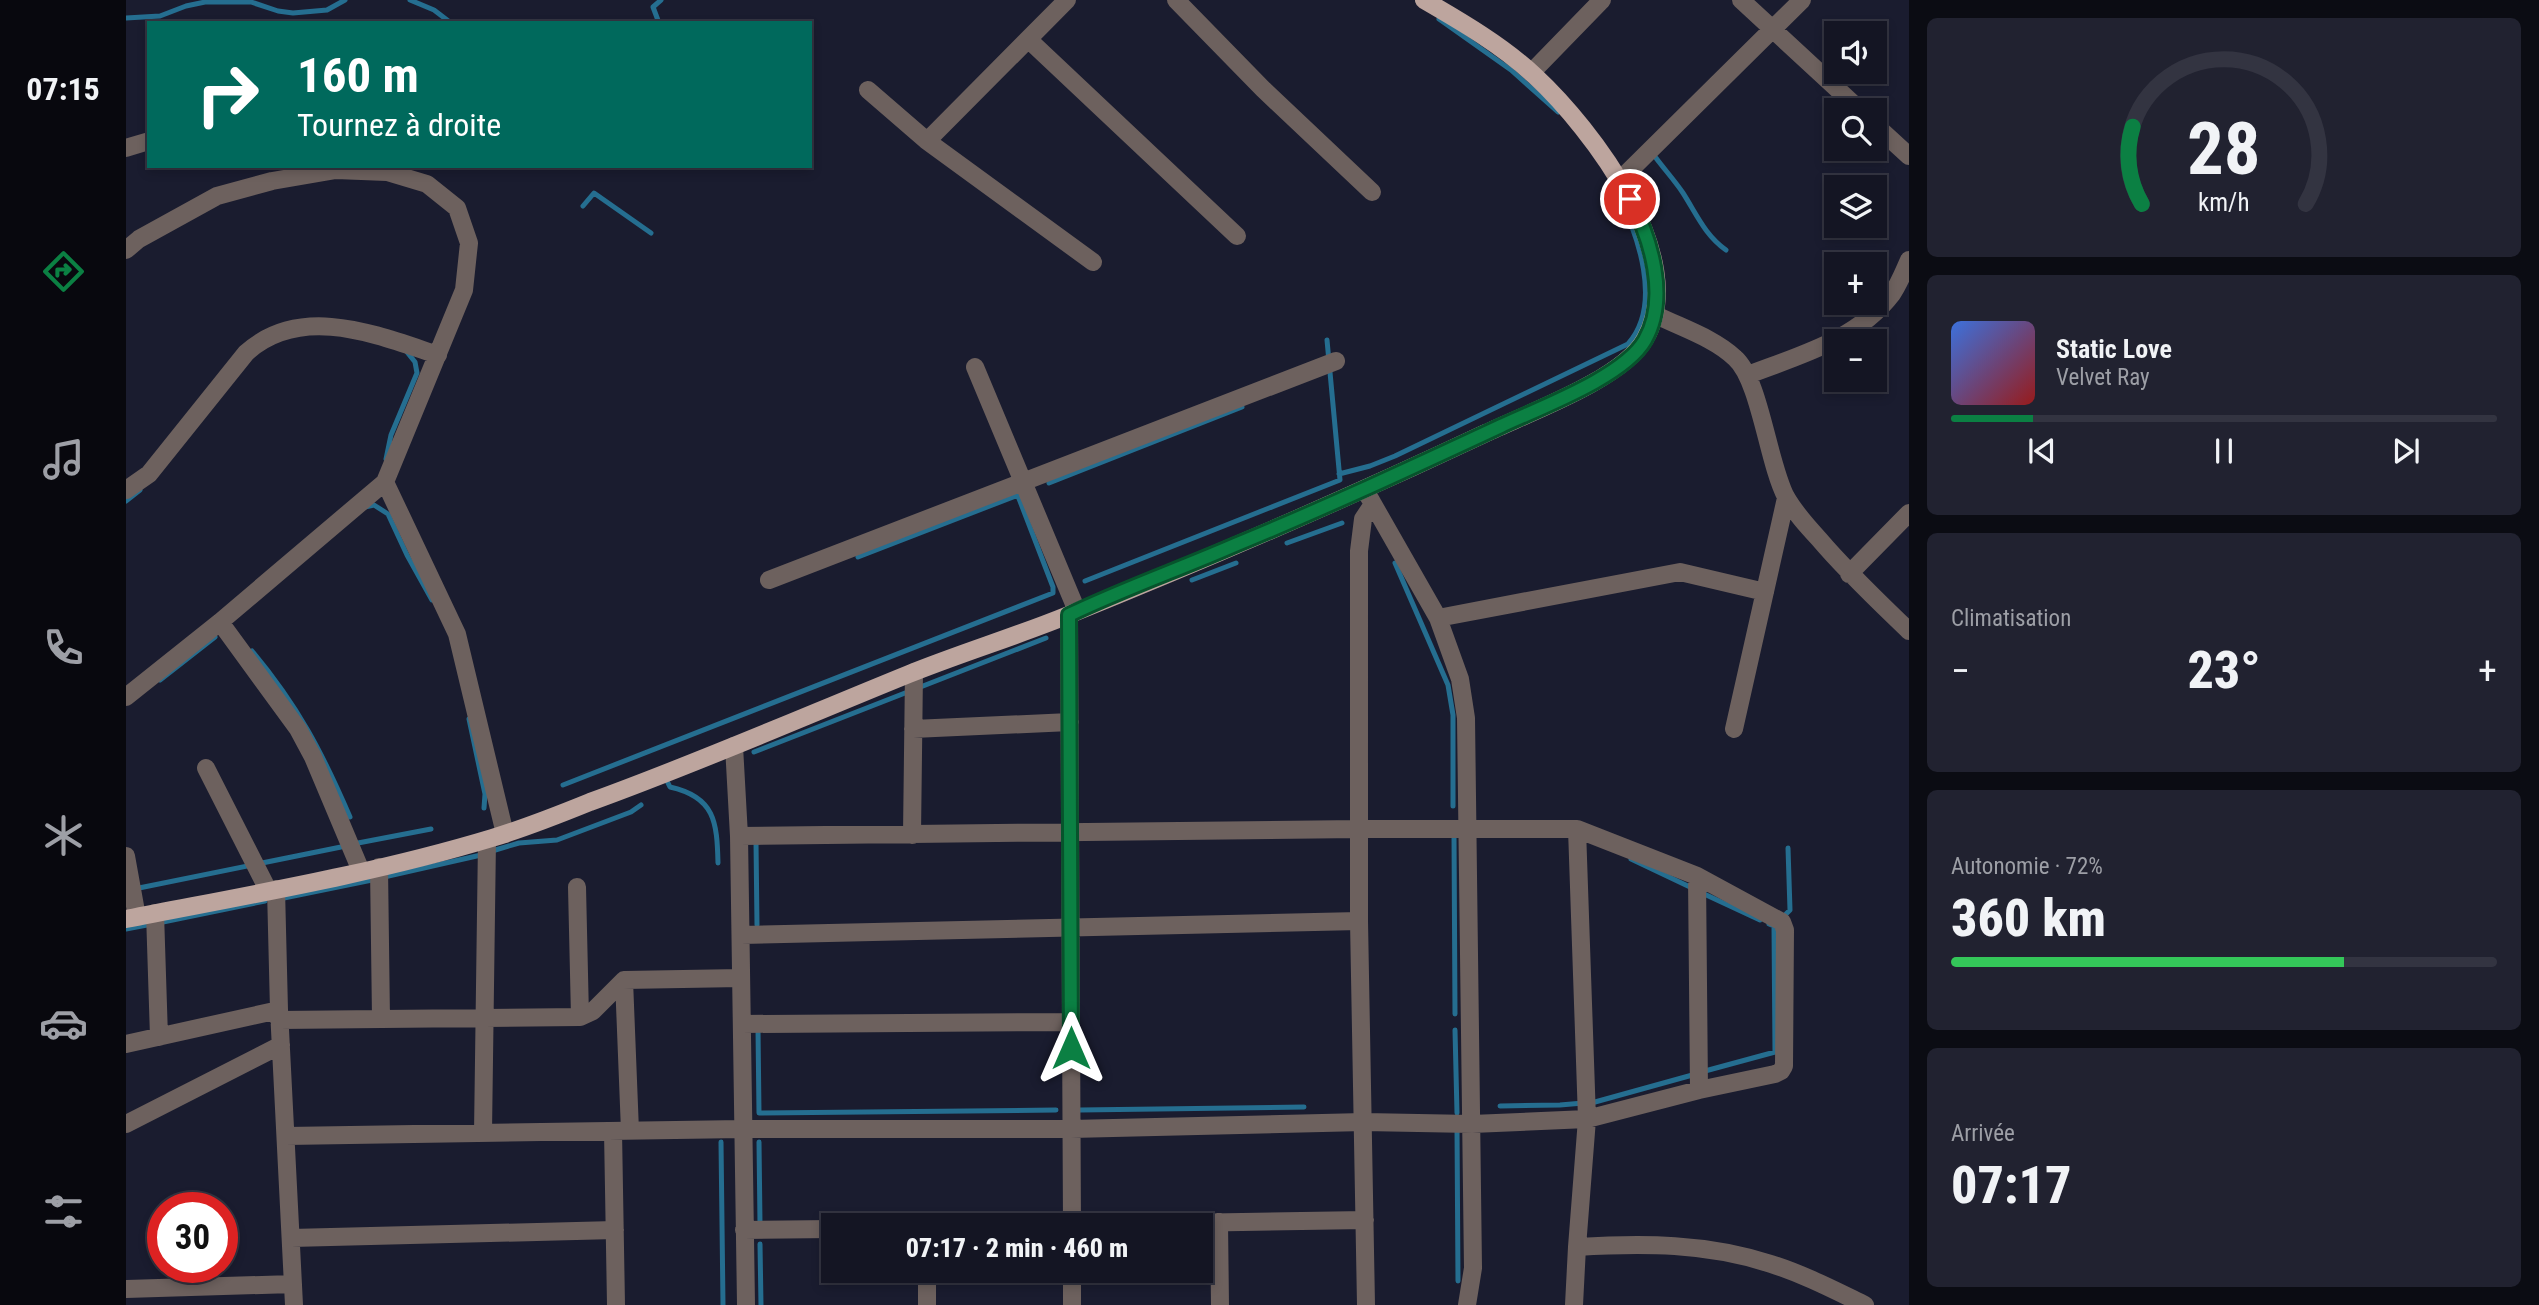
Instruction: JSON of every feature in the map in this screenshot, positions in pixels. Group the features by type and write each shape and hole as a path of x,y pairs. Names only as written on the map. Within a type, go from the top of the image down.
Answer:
{"main road":[{"path":"131,918 370,869 505,834 734,746 914,672 1369,497 1628,360 1644,342 1656,315 1656,283 1640,218 1620,180 1590,135 1532,72 1465,24 1424,0"}],"street":[{"path":"927,141 1066,0"},
{"path":"1176,0 1263,89 1372,192"},
{"path":"1532,72 1602,0"},
{"path":"1741,0 1847,98"},
{"path":"1620,180 1802,0"},
{"path":"1029,40 1237,236"},
{"path":"868,90 927,141 1093,262"},
{"path":"1887,136 1909,156"},
{"path":"126,148 147,142"},
{"path":"126,250 139,239 217,196 272,181 336,170 387,172 427,184 457,208 469,243 464,290 385,482 220,622 126,697"},
{"path":"1748,375 1853,331 1875,313 1894,292 1909,260"},
{"path":"1656,315 1719,346 1737,359 1748,375 1776,474 1786,498 1849,574 1909,631"},
{"path":"126,490 149,474 246,353 261,339 285,329 314,326 340,328 369,332 438,355"},
{"path":"769,580 1336,361"},
{"path":"975,367 1024,481 1073,613 1070,722 1072,1213"},
{"path":"385,482 457,634 505,834"},
{"path":"1369,497 1438,618 1460,679 1464,705 1473,1269 1467,1305"},
{"path":"1366,1305 1359,921 1359,551 1369,497"},
{"path":"1734,729 1786,498"},
{"path":"1849,574 1909,513"},
{"path":"1438,618 1680,572 1765,592"},
{"path":"220,622 298,730 370,869 381,1019"},
{"path":"912,835 914,672"},
{"path":"914,729 1070,722"},
{"path":"734,746 739,836 746,1305"},
{"path":"206,768 272,890 294,1305"},
{"path":"286,1136 742,1129 1071,1129 1364,1122 1472,1124 1587,1119 1781,1071 1784,1066 1785,930 1782,922 1697,876 1577,829 1359,828 1070,834 739,836"},
{"path":"1574,1305 1587,1119 1577,829"},
{"path":"482,1133 487,840"},
{"path":"126,856 131,918"},
{"path":"1697,876 1699,1090"},
{"path":"578,887 580,1017"},
{"path":"155,914 159,1037"},
{"path":"741,935 1359,921"},
{"path":"126,1044 279,1015 381,1019 580,1017 593,1011 624,980 741,978"},
{"path":"616,1305 615,1230 622,1131 624,980"},
{"path":"742,1024 1072,1022"},
{"path":"126,1124 281,1045"},
{"path":"1213,1222 1365,1220"},
{"path":"1219,1222 1220,1305"},
{"path":"744,1230 821,1229"},
{"path":"291,1238 615,1230"},
{"path":"1577,1247 1656,1244 1692,1246 1740,1255 1808,1278 1865,1305"},
{"path":"927,1283 927,1305"},
{"path":"1072,1283 1072,1305"},
{"path":"126,1289 293,1284"}],"waterway":[{"path":"126,18 160,16 205,2 251,2 293,13 327,10 345,0"},
{"path":"410,0 434,10 448,21"},
{"path":"658,21 653,7 661,0"},
{"path":"1439,19 1511,70 1558,112"},
{"path":"1656,158 1707,231 1726,250"},
{"path":"583,206 594,193 651,233"},
{"path":"1339,474 1395,456 1628,344 1638,328 1644,310 1644,269 1632,228 1617,193"},
{"path":"1085,581 1340,480 1327,340"},
{"path":"386,459 391,435 417,373 415,362 407,352"},
{"path":"1049,483 1242,407"},
{"path":"126,501 140,490"},
{"path":"858,557 1018,495"},
{"path":"563,785 1053,593 1018,496"},
{"path":"365,507 374,505 388,514 432,600"},
{"path":"1287,543 1342,523"},
{"path":"1192,580 1236,563"},
{"path":"1395,563 1448,685 1453,715 1453,806"},
{"path":"160,680 215,637"},
{"path":"754,752 1046,638"},
{"path":"252,651 283,691 308,730 350,817"},
{"path":"469,719 485,794 484,808"},
{"path":"668,783 670,787 685,791 705,805 714,824 718,863"},
{"path":"492,851 519,843 557,840 631,812 641,805"},
{"path":"358,843 431,829"},
{"path":"1454,835 1455,1014"},
{"path":"757,925 756,842 759,842"},
{"path":"139,888 341,847"},
{"path":"1786,914 1790,910 1788,848"},
{"path":"384,877 481,855"},
{"path":"1631,859 1690,887"},
{"path":"279,899 372,880"},
{"path":"1702,893 1760,920"},
{"path":"163,922 265,901"},
{"path":"1705,1071 1775,1052 1774,926 1769,924"},
{"path":"126,929 147,925"},
{"path":"758,1029 759,1113 1056,1110"},
{"path":"1455,1030 1457,1113"},
{"path":"1500,1106 1595,1102 1696,1074"},
{"path":"1080,1110 1304,1107"},
{"path":"1457,1128 1458,1281"},
{"path":"721,1142 723,1305"},
{"path":"759,1142 760,1224"},
{"path":"760,1244 761,1305"}],"route":[{"path":"1071,1048 1069,615 1365,490 1589,384 1628,360 1644,342 1656,315 1656,283 1650,251 1640,218 1630,199"}]}
